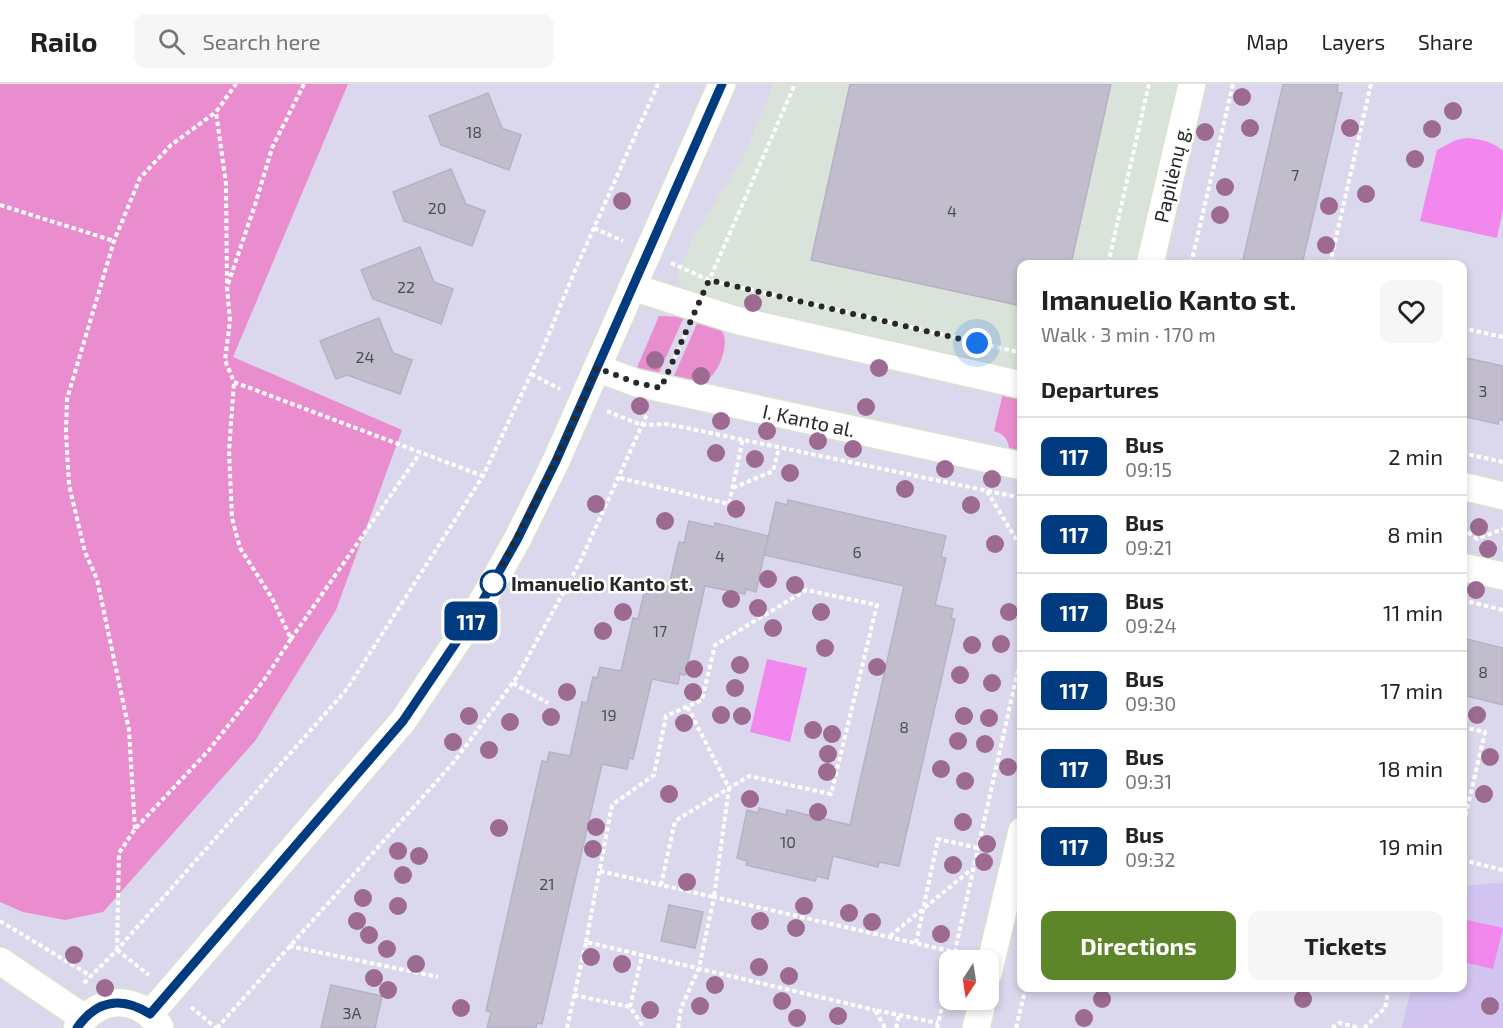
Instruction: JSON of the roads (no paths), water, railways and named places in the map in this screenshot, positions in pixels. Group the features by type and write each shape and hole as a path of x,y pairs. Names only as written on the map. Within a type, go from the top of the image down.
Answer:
{"street":[{"path":"0,961 80,1023 95,1009 116,1003 137,1006 155,1021 403,721 474,616 512,550 556,461 722,84"},
{"name":"Papilėnų g.","path":"1151,260 1192,84"},
{"path":"632,287 739,321 1017,384"},
{"name":"I. Kanto al.","path":"597,368 637,383 1017,465"},
{"path":"1467,487 1503,496"},
{"path":"1467,568 1503,576"},
{"path":"994,950 1017,852"},
{"path":"976,1028 980,1010"}],"place":[{"name":"Imanuelio Kanto st.","path":"493,583"}]}
